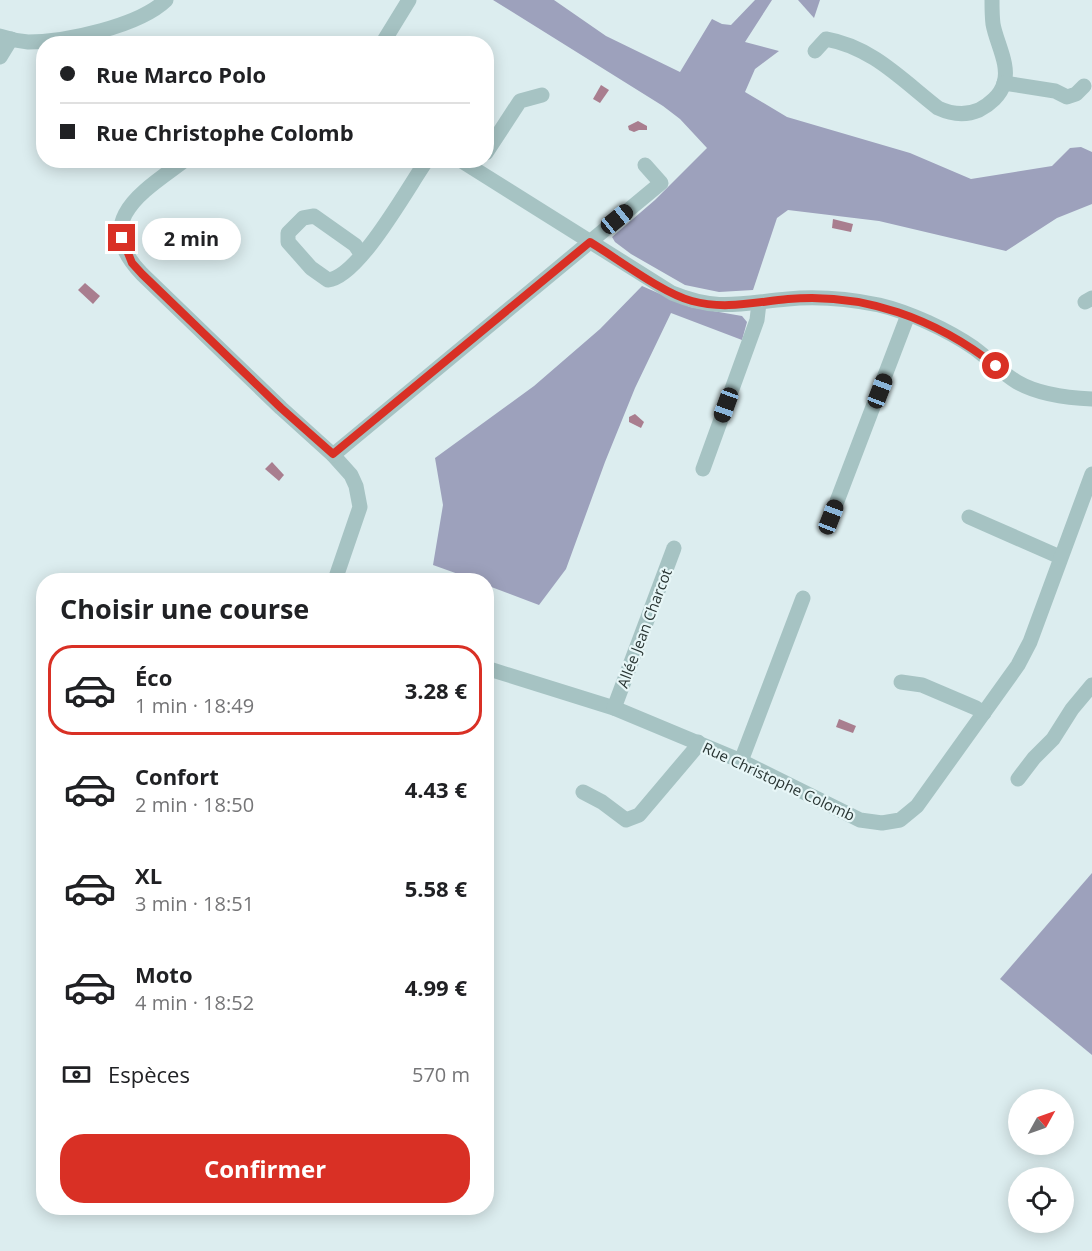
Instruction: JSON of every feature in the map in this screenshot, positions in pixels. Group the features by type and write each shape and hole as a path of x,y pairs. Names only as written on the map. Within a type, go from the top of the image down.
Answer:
{"street":[{"path":"75,36 144,16 166,0"},
{"path":"387,36 409,0"},
{"path":"815,51 826,39 846,43 869,53 938,108 951,114 973,112 985,107 996,98 1004,83 1004,67 993,23 992,0"},
{"path":"0,57 6,38 36,41"},
{"path":"1004,83 1055,91 1067,97 1076,94 1084,86"},
{"path":"494,141 520,101 542,95"},
{"path":"333,454 660,183 645,165"},
{"path":"175,168 131,203 123,217 122,238 129,257 142,274 264,392 333,454 351,475 356,486 360,507 337,573"},
{"path":"362,255 355,245 314,216 303,218 288,233 288,242 312,268 328,280 336,279 362,255 377,238 422,168"},
{"path":"482,168 590,242 672,293 692,301 717,306 811,298 880,305 931,324 959,339 1017,382 1049,394 1092,399"},
{"path":"703,469 757,320 759,303"},
{"path":"831,517 908,315"},
{"name":"Rue Christophe Colomb","path":"494,670 614,708 698,742 741,760 860,820 882,823 900,820 917,806 1018,665 1030,642 1092,474"},
{"path":"969,517 1060,557"},
{"name":"Allée Jean Charcot","path":"614,708 674,548"},
{"path":"741,760 802,598"},
{"path":"901,682 922,685 984,713"},
{"path":"1018,779 1053,739 1072,709 1092,685"},
{"path":"583,792 602,802 626,820 639,815 694,750 698,742"}],"shaded area":[{"path":"493,0 554,0 606,36 680,72 712,19 731,25 755,0 772,0 745,42 779,51 755,69 745,92 787,117 910,153 971,179 1052,166 1070,148 1081,147 1092,152 1092,204 1057,218 1006,251 879,221 788,210 777,218 753,290 719,292 685,285 631,254 612,237 655,200 707,148 680,119 663,106"},
{"path":"798,0 820,0 814,18"},
{"path":"601,85 609,90 600,103 593,99"},
{"path":"638,121 647,126 647,130 634,132 629,130 628,126"},
{"path":"833,219 853,224 851,232 832,228"},
{"path":"85,283 100,296 93,304 78,290"},
{"path":"642,286 690,307 742,316 747,322 742,340 671,313 635,388 566,569 539,605 494,588 494,573 455,573 433,565 443,505 435,458 534,386 600,329"},
{"path":"635,414 644,422 641,428 629,422 629,417"},
{"path":"272,462 284,475 279,481 265,469"},
{"path":"839,719 856,726 853,733 836,727"},
{"path":"1092,873 1092,1055 1000,979"}],"route":[{"path":"122,238 132,263 142,274 281,408 333,454 590,242 672,293 692,301 717,306 733,306 811,298 880,305 931,324 952,335 974,348 996,366"}]}
